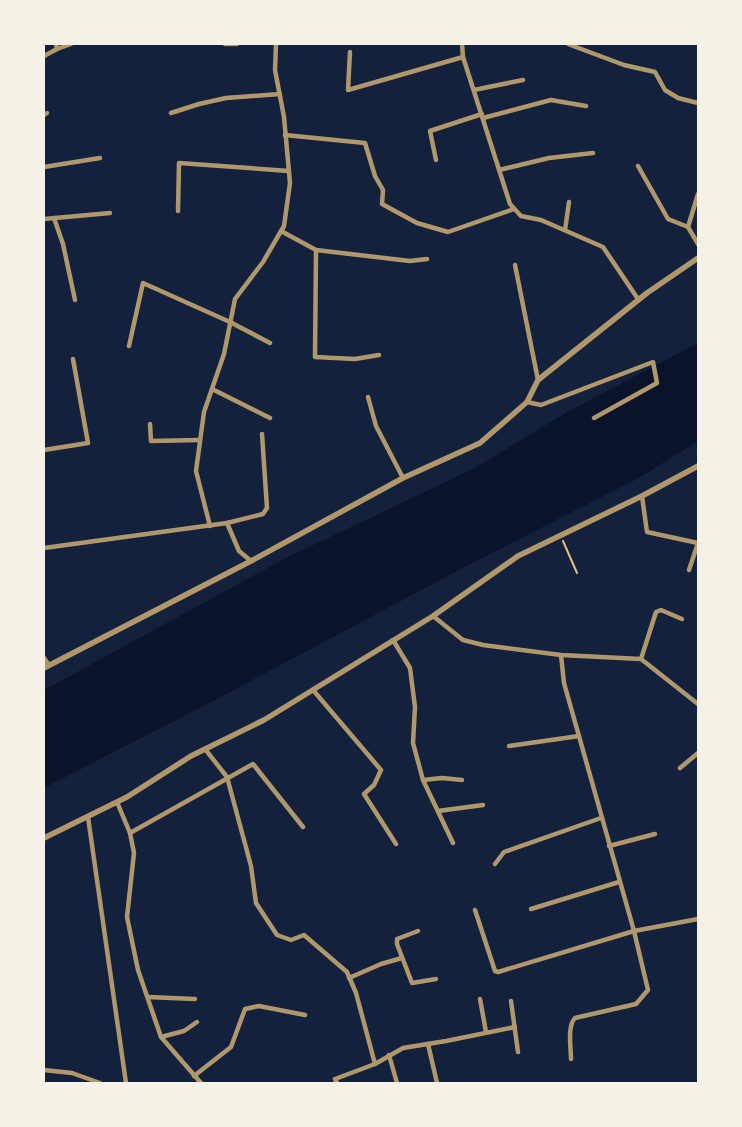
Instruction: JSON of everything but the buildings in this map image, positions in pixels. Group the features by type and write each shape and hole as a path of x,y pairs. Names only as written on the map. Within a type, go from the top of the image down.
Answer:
{"street":[{"path":"44,56 56,46 71,44"},
{"path":"225,44 237,44"},
{"path":"210,526 196,471 204,412 224,354 235,299 263,262 284,226 286,217 290,183 280,94 275,70 276,44"},
{"path":"462,44 463,57 510,204 521,216 541,220 603,247 638,300"},
{"path":"568,44 624,65 655,72 665,90 678,98 698,103"},
{"path":"350,52 348,90 463,57"},
{"path":"474,90 523,80"},
{"path":"171,113 226,98 280,94"},
{"path":"436,160 430,131 482,116 551,100 586,106"},
{"path":"285,135 365,143 375,176 383,190 382,204 417,224 448,232 514,209"},
{"path":"499,170 549,158 593,153"},
{"path":"44,167 100,158"},
{"path":"178,211 179,163 289,172"},
{"path":"638,166 668,219 688,227 698,244"},
{"path":"688,227 698,194"},
{"path":"565,230 569,202"},
{"path":"44,219 110,213"},
{"path":"54,218 75,300"},
{"path":"281,231 316,250 410,261 427,259"},
{"path":"316,250 315,357 355,358 379,355"},
{"path":"44,658 46,667 251,561 403,478 480,442 526,402 538,380 638,300 698,258"},
{"path":"515,265 538,380"},
{"path":"129,346 143,283 230,322 270,343"},
{"path":"44,450 88,442 72,358"},
{"path":"526,402 541,405 652,362 657,383 594,418"},
{"path":"212,389 270,418"},
{"path":"368,397 376,426 403,478"},
{"path":"150,424 151,441 200,440"},
{"path":"44,548 210,526 263,514 267,508 262,434"},
{"path":"44,838 117,802 192,756 264,720 433,616 518,556 642,496 698,466"},
{"path":"642,496 647,532 698,543 689,570"},
{"path":"227,523 239,551 251,561"},
{"path":"641,659 656,612 661,610 682,619"},
{"path":"433,616 463,640 483,645 561,655 641,659 698,704"},
{"path":"393,640 410,668 415,707 413,743 423,780 454,843"},
{"path":"561,655 564,683 634,931 648,990 636,1004 575,1018 572,1021 571,1028 571,1059"},
{"path":"313,690 381,770 374,785 364,794 396,844"},
{"path":"508,746 580,736"},
{"path":"205,749 227,777 251,866 256,903 277,935 291,940 304,935 347,972 356,993 375,1064"},
{"path":"680,768 698,754"},
{"path":"130,833 253,764 303,827"},
{"path":"423,780 442,778 462,780"},
{"path":"117,802 130,833 134,853 127,917 138,970 160,1036 200,1082"},
{"path":"438,812 483,805"},
{"path":"88,817 126,1083"},
{"path":"495,864 504,852 602,818"},
{"path":"609,846 655,834"},
{"path":"531,909 619,882"},
{"path":"475,910 495,971 498,972 634,931 698,920"},
{"path":"418,931 397,938 396,941 402,958 412,983 436,979"},
{"path":"349,978 381,964 402,958"},
{"path":"148,997 195,999"},
{"path":"480,998 486,1032"},
{"path":"511,1001 518,1052"},
{"path":"194,1076 231,1047 245,1009 259,1006 305,1014"},
{"path":"160,1036 184,1031 197,1022"},
{"path":"336,1083 335,1079 375,1064 403,1048 515,1027"},
{"path":"428,1044 437,1083"},
{"path":"389,1056 398,1083"},
{"path":"44,1070 72,1073 100,1083"},
{"path":"194,1083 200,1082"}],"path":[{"path":"561,536 577,573"}],"water":[{"path":"698,343 698,441 639,478 476,561 219,698 44,788 44,690 286,558 475,468 567,412"}]}
